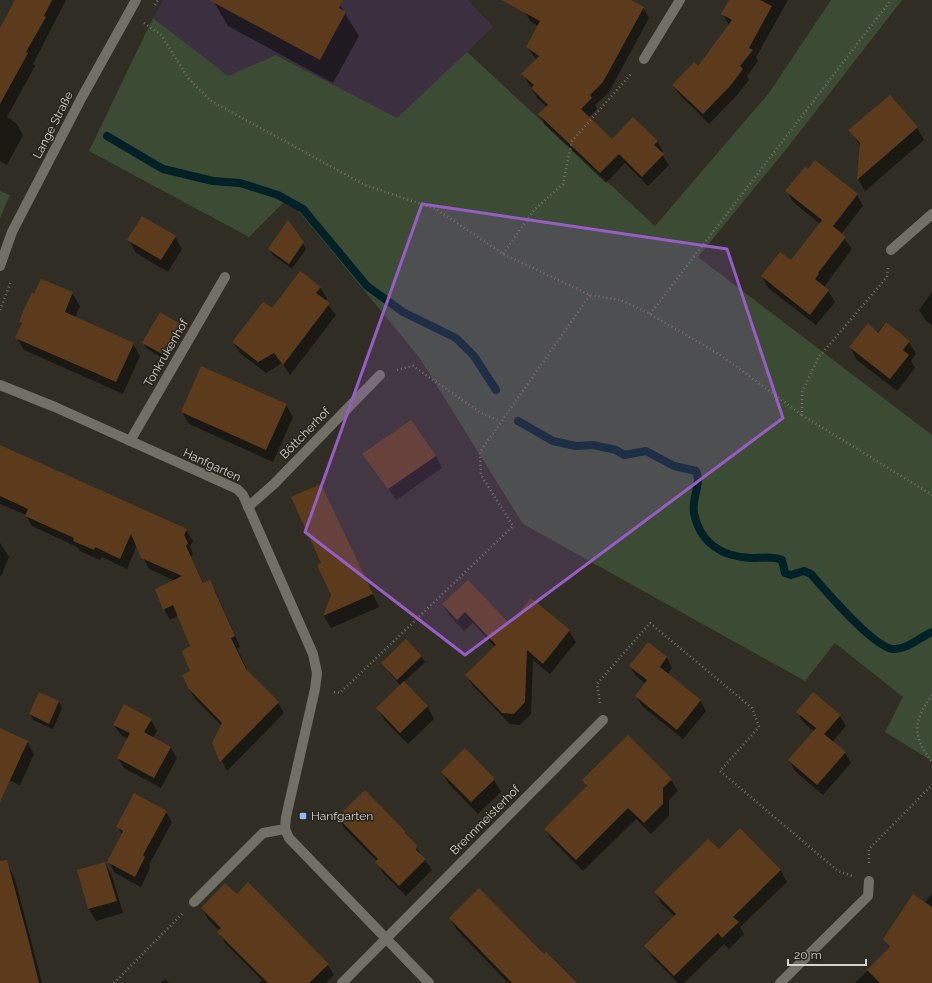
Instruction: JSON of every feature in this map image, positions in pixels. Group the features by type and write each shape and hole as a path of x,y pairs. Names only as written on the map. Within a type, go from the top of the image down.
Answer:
{"street":[{"name":"Lange Straße","path":"0,266 12,232 82,97 136,0"},
{"path":"644,59 680,0"},
{"path":"891,250 932,214"},
{"name":"Tonkrukenhof","path":"130,441 225,277"},
{"name":"Böttcherhof","path":"248,507 274,484 380,375"},
{"name":"Hanfgarten","path":"0,385 55,407 237,489 243,495 313,654 317,673 315,690 286,817 285,829"},
{"name":"Brennmeisterhof","path":"342,983 603,720"},
{"path":"194,902 263,833 285,829 289,838 429,983"},
{"path":"780,983 868,896 870,881"}],"path":[{"path":"650,314 891,0"},
{"path":"126,18 145,24 162,35 189,79 211,101 365,185 436,209 503,254 590,295 621,300 650,314 722,356 802,415 932,495"},
{"path":"503,254 534,210 563,184 572,141 644,59"},
{"path":"802,415 802,392 818,358 887,277 891,250"},
{"path":"315,690 340,693 513,526 481,475 480,452 500,421 590,295"},
{"path":"380,375 412,366 481,413 500,421"},
{"path":"603,720 596,684 650,623 752,708 758,726 720,771 838,871 870,881 869,849 932,785"},
{"path":"932,695 919,716 916,733 922,749 932,762"},
{"path":"114,983 194,902"}],"highlighted area":[{"path":"422,204 727,249 783,418 465,655 305,532"}],"shaded area":[{"path":"163,0 468,0 493,27 397,119 276,55 228,77 153,18"}],"green space":[{"path":"831,0 902,0 788,147 698,257 932,435 932,761 885,732 903,697 835,643 805,681 523,524 419,357 288,198 249,237 89,151 153,18 228,76 276,55 397,118 467,52 655,226 769,93"},
{"path":"0,191 10,195 0,218"}],"building":[{"path":"15,0 52,0 44,16 46,17 26,52 28,53 0,104 0,28"},
{"path":"209,0 343,0 339,8 346,12 320,60"},
{"path":"501,0 631,0 644,7 603,82 590,95 592,98 581,109 612,139 633,117 658,141 654,145 664,154 642,177 619,154 600,173 538,114 548,105 531,88 534,85 521,74 539,56 526,47 540,21"},
{"path":"729,0 760,0 772,6 749,48 753,50 740,66 743,69 731,85 703,114 672,85 694,62 698,66 732,20 721,14"},
{"path":"890,95 918,127 857,180 860,143 848,130"},
{"path":"815,160 858,194 833,226 846,237 815,279 829,290 810,315 761,276 780,252 791,260 822,220 785,191 805,167 808,169"},
{"path":"142,216 176,236 161,260 127,240"},
{"path":"288,220 304,242 289,264 268,249"},
{"path":"300,271 321,287 316,293 330,303 283,365 274,353 258,362 232,342 263,302 272,308"},
{"path":"41,279 73,292 65,312 134,343 116,382 15,338 22,323 19,322 25,307 32,292 34,294"},
{"path":"160,312 180,324 162,354 142,343"},
{"path":"886,322 910,341 903,350 909,355 890,379 849,347 868,323 878,333"},
{"path":"201,366 287,404 266,450 181,412"},
{"path":"411,420 436,456 388,489 362,454"},
{"path":"0,445 187,529 184,535 188,543 186,546 203,583 210,580 235,636 231,638 246,669 279,702 220,762 212,743 222,723 189,689 182,675 190,671 182,651 190,646 173,605 163,610 155,589 182,576 141,558 131,534 120,559 95,547 94,550 73,541 74,538 25,516 28,509 0,496"},
{"path":"321,484 373,594 323,616 331,595 317,565 321,563 291,497"},
{"path":"468,580 510,624 531,598 570,630 543,664 527,650 525,702 514,714 502,713 465,675 496,645 465,612 457,620 442,604"},
{"path":"406,639 422,656 397,680 381,663"},
{"path":"648,642 667,657 660,667 701,700 677,730 635,696 647,680 629,666"},
{"path":"404,681 428,706 400,733 376,708"},
{"path":"39,692 59,701 49,724 29,714"},
{"path":"813,692 841,715 824,734 846,752 817,785 788,760 816,728 796,712"},
{"path":"124,704 152,719 144,732 171,747 154,778 117,758 130,733 113,725"},
{"path":"0,728 28,741 0,802"},
{"path":"628,735 672,779 663,788 663,804 644,823 628,808 576,860 544,829 587,786 582,780"},
{"path":"465,748 495,779 471,802 441,772"},
{"path":"365,790 406,832 405,833 417,845 416,850 426,859 399,886 375,862 378,859 337,817"},
{"path":"134,793 167,811 143,855 145,857 135,877 107,862 123,831 116,827"},
{"path":"740,828 781,870 733,917 739,922 722,938 718,933 674,976 644,946 676,914 654,892 708,839 719,849"},
{"path":"7,860 39,983 0,983 0,861"},
{"path":"105,862 117,901 88,909 77,870"},
{"path":"248,882 329,964 309,983 268,983 217,932 221,928 201,908 225,883 237,894"},
{"path":"479,888 544,954 546,952 577,983 512,983 449,918"},
{"path":"913,894 932,907 932,983 880,983 867,970 890,947 883,939"}],"waterway":[{"path":"107,136 163,169 213,181 240,183 278,195 303,209 367,286 403,312 456,338 474,356 496,390"},
{"path":"518,421 553,441 576,446 593,445 616,450 624,455 646,451 674,466 696,471 698,481 693,508 694,513 701,533 714,546 731,555 782,560 785,573 791,575 804,571 811,574 838,605 862,629 884,646 898,649 913,643 932,632"}],"place":[{"name":"Hanfgarten","path":"303,816"}]}
